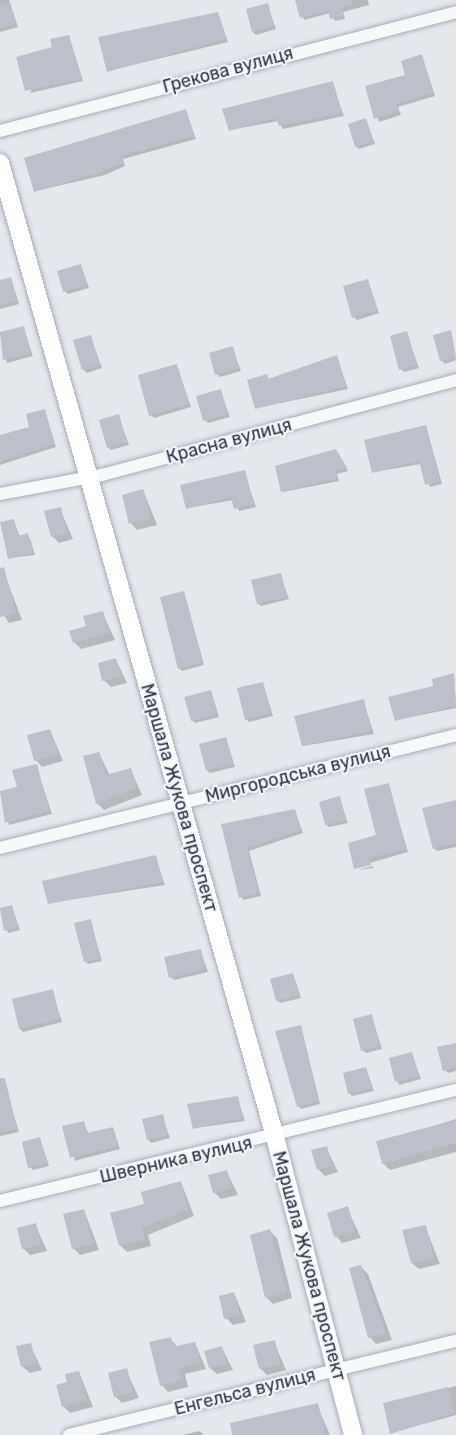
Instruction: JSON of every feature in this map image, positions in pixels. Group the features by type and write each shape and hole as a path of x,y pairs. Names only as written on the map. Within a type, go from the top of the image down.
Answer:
{"street":[{"name":"Грекова вулиця","path":"0,131 456,12"},
{"name":"Маршала Жукова проспект","path":"0,163 275,1137 353,1435"},
{"name":"Красна вулиця","path":"0,494 88,476 456,380"},
{"name":"Миргородська вулиця","path":"0,848 456,735"},
{"name":"Шверника вулиця","path":"0,1201 275,1137 456,1090"},
{"name":"Енгельса вулиця","path":"69,1435 456,1341"}],"building":[{"path":"295,0 352,0 352,4 341,7 343,16 330,19 328,11 300,18"},
{"path":"10,2 16,24 0,28 0,5"},
{"path":"268,3 274,26 252,32 246,9"},
{"path":"218,12 226,39 107,72 98,37"},
{"path":"69,35 81,79 25,91 16,57 52,47 50,39"},
{"path":"422,54 433,93 396,104 399,112 374,119 365,86 405,75 401,61"},
{"path":"333,81 342,113 279,126 276,118 229,131 222,109"},
{"path":"186,109 194,136 121,156 123,163 34,192 24,158"},
{"path":"366,118 373,141 355,147 348,124"},
{"path":"81,264 87,285 63,292 57,271"},
{"path":"11,277 17,301 0,306 0,280"},
{"path":"368,279 377,310 352,318 343,286"},
{"path":"24,326 31,353 3,360 0,332"},
{"path":"451,330 456,357 440,361 433,335"},
{"path":"407,331 417,365 399,370 390,336"},
{"path":"91,335 100,365 82,370 73,340"},
{"path":"233,346 239,368 215,375 209,353"},
{"path":"337,355 346,386 255,409 247,380 267,374 268,379"},
{"path":"177,364 189,404 149,416 138,375"},
{"path":"221,389 228,414 203,421 196,396"},
{"path":"45,409 54,444 0,462 0,435 29,427 26,414"},
{"path":"119,414 127,442 107,448 99,420"},
{"path":"426,425 440,481 425,485 419,461 372,473 364,440"},
{"path":"336,449 347,468 335,471 337,478 281,492 275,466"},
{"path":"245,470 254,504 234,509 231,497 186,509 180,485"},
{"path":"143,489 151,518 129,524 122,495"},
{"path":"61,507 67,533 51,537 44,511"},
{"path":"14,519 18,536 28,533 33,553 8,559 0,522"},
{"path":"4,567 16,613 0,617 0,568"},
{"path":"281,573 287,597 257,604 251,580"},
{"path":"184,591 202,662 178,669 160,597"},
{"path":"103,611 109,633 73,643 69,631 86,626 83,616"},
{"path":"116,658 121,676 102,681 98,663"},
{"path":"454,673 456,705 395,721 388,697 433,686 432,679"},
{"path":"263,682 271,713 245,720 237,688"},
{"path":"211,690 217,714 191,721 184,697"},
{"path":"364,699 371,731 302,746 294,716"},
{"path":"50,729 58,755 34,761 27,735"},
{"path":"226,737 233,764 206,771 199,744"},
{"path":"99,752 106,775 131,768 137,788 96,804 83,756"},
{"path":"37,764 49,811 5,823 0,791 17,787 12,770"},
{"path":"389,783 406,849 369,858 371,865 354,869 348,843 376,835 364,789"},
{"path":"340,796 346,820 325,825 319,802"},
{"path":"456,800 456,843 433,849 422,808"},
{"path":"295,809 301,830 247,848 259,893 239,898 221,824"},
{"path":"156,855 163,882 48,904 42,881"},
{"path":"12,905 18,927 4,931 0,908"},
{"path":"91,919 100,959 84,962 74,923"},
{"path":"201,949 205,969 169,978 164,957"},
{"path":"293,973 299,995 276,1001 270,979"},
{"path":"53,989 60,1019 19,1029 12,999"},
{"path":"372,1014 380,1046 361,1051 353,1019"},
{"path":"301,1025 318,1101 297,1107 275,1031"},
{"path":"456,1043 456,1067 443,1071 437,1047"},
{"path":"412,1052 419,1076 395,1082 389,1058"},
{"path":"366,1067 372,1088 348,1094 343,1073"},
{"path":"0,1078 5,1078 17,1129 0,1133"},
{"path":"238,1096 243,1118 193,1129 187,1104"},
{"path":"163,1114 168,1135 147,1140 142,1119"},
{"path":"456,1120 456,1143 382,1164 376,1141"},
{"path":"84,1121 87,1133 113,1127 118,1146 70,1158 62,1126"},
{"path":"40,1137 47,1164 28,1168 22,1142"},
{"path":"327,1146 332,1166 317,1170 311,1150"},
{"path":"227,1170 232,1188 213,1193 208,1175"},
{"path":"181,1181 188,1209 142,1228 145,1240 119,1246 110,1213 144,1204 141,1192"},
{"path":"348,1206 355,1231 334,1237 327,1213"},
{"path":"84,1209 93,1244 72,1249 63,1214"},
{"path":"36,1223 41,1244 22,1249 17,1228"},
{"path":"426,1225 434,1258 411,1263 402,1230"},
{"path":"270,1229 287,1292 265,1298 250,1235"},
{"path":"361,1265 386,1333 368,1338 349,1268"},
{"path":"234,1292 240,1315 224,1319 219,1296"},
{"path":"171,1337 173,1347 195,1342 201,1362 179,1368 182,1380 160,1386 149,1342"},
{"path":"275,1340 280,1364 259,1369 253,1345"},
{"path":"31,1343 36,1364 21,1367 16,1346"},
{"path":"222,1346 227,1364 209,1368 204,1351"},
{"path":"127,1368 133,1392 114,1397 108,1373"},
{"path":"79,1371 87,1401 62,1407 56,1385 67,1382 65,1374"},
{"path":"448,1387 454,1413 390,1434 383,1403"},
{"path":"318,1403 326,1435 232,1435 230,1423"}]}
